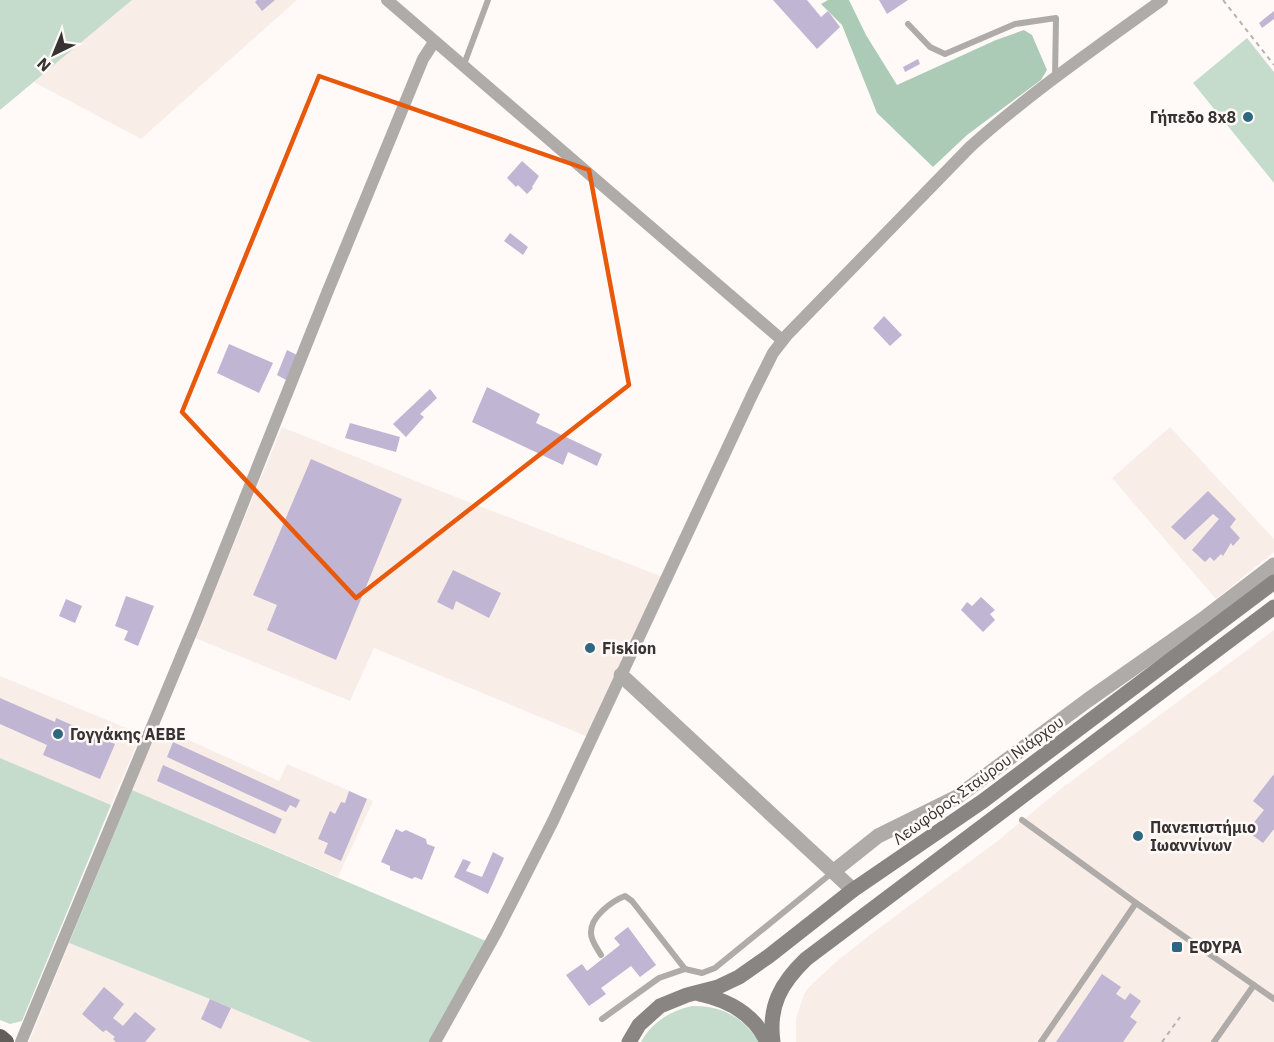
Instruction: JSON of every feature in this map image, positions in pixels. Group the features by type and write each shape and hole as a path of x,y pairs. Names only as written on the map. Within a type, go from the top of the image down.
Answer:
{"highway":[{"path":"0,1037 6,1042"}],"main road":[{"name":"Λεωφόρος Σταύρου Νιάρχου","path":"629,1042 639,1025 660,1006 729,982 758,964 853,890 983,801 1274,582"},
{"path":"773,1042 772,1019 779,990 792,972 806,959 1274,607"},
{"path":"696,994 715,997 744,1013 756,1024 767,1042"}],"street":[{"path":"387,0 782,340"},
{"path":"435,1042 543,840 753,393 782,340 970,147 1014,108 1162,0"},
{"path":"21,1042 198,616 327,293 420,68 434,42"},
{"path":"834,871 878,836 957,797 1088,700 1202,620 1274,565"},
{"path":"621,675 853,890"}],"lane":[{"path":"463,67 488,0"},
{"path":"908,24 930,47 945,54 1015,24 1056,18 1055,78"},
{"path":"1022,820 1274,999"},
{"path":"602,1019 659,978 685,969 702,973 715,968 834,871"},
{"path":"601,954 591,932 595,919 616,900 625,896 632,901 685,969"},
{"path":"1041,1042 1136,903"},
{"path":"1214,1042 1254,985"}],"path":[{"path":"1223,0 1274,65"},
{"path":"1162,1042 1180,1017"}],"highlighted area":[{"path":"319,76 589,170 629,385 356,598 182,412"}],"shaded area":[{"path":"132,0 297,0 141,139 34,82"},
{"path":"282,427 663,577 588,737 374,648 350,701 195,638"},
{"path":"1170,427 1274,539 1274,552 1216,599 1112,478"},
{"name":"Πανεπιστήμιο Ιωαννίνων","path":"1274,630 1274,1042 796,1042 796,1019 804,994 837,961 995,843 1062,788"},
{"path":"0,676 141,734 111,805 0,758"},
{"path":"158,726 279,781 287,764 373,801 338,877 132,790"},
{"path":"69,943 210,999 312,1042 29,1042"}],"green space":[{"path":"0,0 132,0 0,110"},
{"path":"828,0 849,0 866,35 897,85 996,40 1024,30 1032,35 1047,70 1041,80 967,135 933,167 877,113 842,25 821,4"},
{"name":"Γήπεδο 8x8","path":"1247,38 1274,72 1274,183 1193,83"},
{"path":"0,758 111,805 22,1021 10,1024 0,1020"},
{"path":"132,790 486,941 430,1042 312,1042 69,943"},
{"path":"692,1006 722,1010 730,1014 746,1026 759,1042 641,1042 662,1018"}],"building":[{"path":"275,0 262,11 255,2"},
{"path":"773,0 807,0 821,17 828,11 840,27 817,49"},
{"path":"879,0 908,0 887,14"},
{"path":"1274,11 1274,19 1262,28 1259,23"},
{"path":"918,59 920,64 905,72 903,67"},
{"path":"522,161 539,176 527,194 507,178"},
{"path":"510,233 528,247 523,255 504,241"},
{"path":"884,316 902,335 890,346 873,328"},
{"path":"229,344 273,363 259,393 217,373"},
{"path":"287,350 299,356 288,381 277,375"},
{"path":"487,387 540,414 536,423 602,454 597,466 568,452 563,465 472,422"},
{"path":"430,389 437,398 420,414 424,417 406,437 393,424"},
{"path":"350,423 400,437 396,452 345,438"},
{"path":"311,459 402,499 336,660 267,630 277,605 253,595"},
{"path":"1208,491 1236,519 1230,527 1240,538 1233,546 1231,543 1223,556 1221,554 1214,561 1210,557 1205,562 1192,550 1219,519 1213,514 1185,540 1171,527"},
{"path":"453,570 501,593 489,618 456,601 453,610 437,602"},
{"path":"126,596 154,606 138,646 124,640 128,631 115,626"},
{"path":"981,597 995,610 990,614 995,620 983,632 961,610 967,602 972,606"},
{"path":"66,599 82,606 75,623 59,616"},
{"name":"Γογγάκης ΑΕΒΕ","path":"0,698 55,722 56,718 115,744 100,779 43,755 47,745 0,724"},
{"path":"173,742 300,800 296,808 290,805 286,812 167,757"},
{"path":"163,765 282,819 275,834 157,781"},
{"path":"1274,774 1274,829 1263,843 1247,831 1264,810 1253,801"},
{"path":"349,791 367,799 341,861 324,853 328,843 318,839 330,811 335,814 341,802 345,803"},
{"path":"396,829 402,832 406,830 426,839 427,844 435,847 422,880 415,877 412,879 390,870 390,866 381,862"},
{"path":"493,852 504,858 488,894 454,877 463,859 471,862 466,871 482,877"},
{"path":"628,927 656,965 640,977 631,966 601,988 606,994 589,1006 566,975 582,964 587,971 620,945 614,938"},
{"path":"1102,974 1121,987 1116,994 1125,1000 1130,993 1141,1001 1130,1017 1137,1022 1123,1042 1056,1042"},
{"path":"104,987 124,1004 113,1018 123,1026 135,1012 156,1029 145,1042 116,1042 113,1039 115,1037 106,1030 103,1032 82,1014"},
{"path":"210,999 231,1008 221,1029 201,1019"}],"place":[{"name":"Γήπεδο 8x8","path":"1248,117"},
{"name":"Fiskion","path":"590,648"},
{"name":"Γογγάκης ΑΕΒΕ","path":"58,734"},
{"name":"Πανεπιστήμιο Ιωαννίνων","path":"1138,836"},
{"name":"ΕΦΥΡΑ","path":"1177,947"}]}
